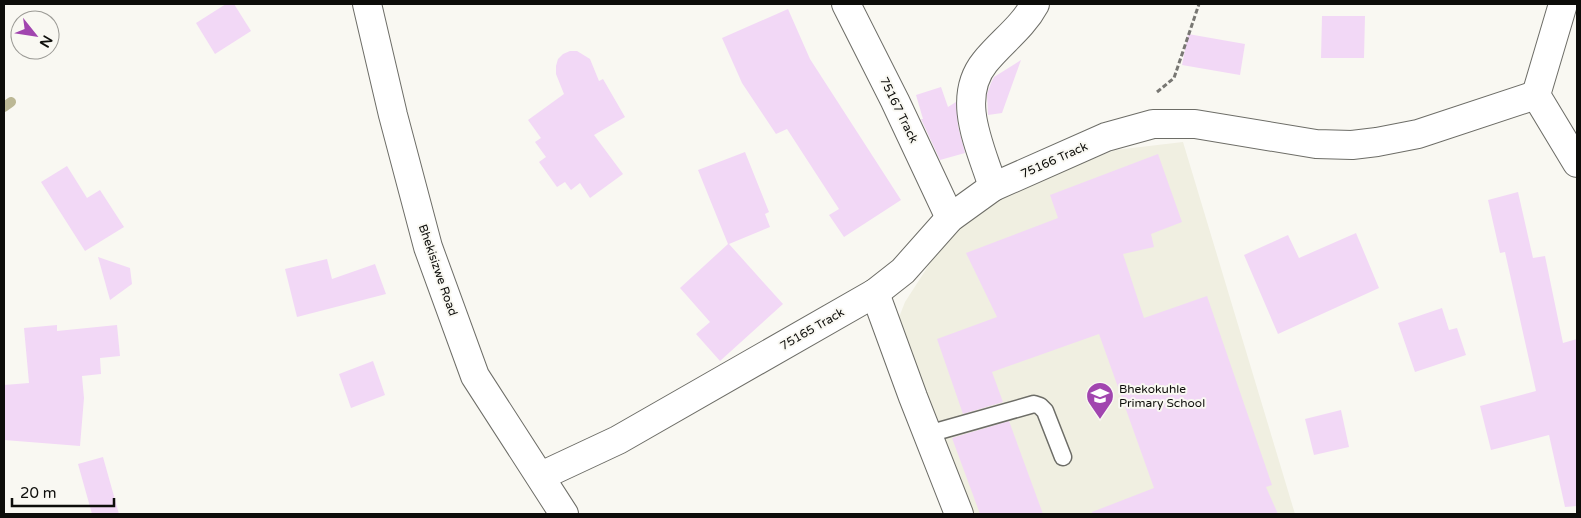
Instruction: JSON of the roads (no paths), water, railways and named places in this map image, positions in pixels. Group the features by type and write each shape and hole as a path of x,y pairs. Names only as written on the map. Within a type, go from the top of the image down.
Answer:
{"street":[{"name":"Bhekisizwe Road","path":"367,4 393,115 428,246 475,376 564,514"},
{"name":"75167 Track","path":"846,4 895,100 950,218"},
{"path":"993,187 975,135 970,99 972,88 984,64 1026,19 1035,4"},
{"path":"1563,4 1536,96 1577,163"},
{"name":"75166 Track","path":"875,293 903,271 950,218 993,187 1106,137 1153,124 1195,124 1316,144 1352,145 1418,134 1536,96"},
{"name":"75165 Track","path":"540,476 618,440 875,293"},
{"path":"875,293 912,397 959,514"}],"lane":[{"path":"928,434 1034,404 1040,406 1045,412 1062,457"}],"waterway":[{"path":"4,107 11,102"}],"place":[{"name":"Bhekokuhle Primary School","path":"1100,420"}]}
